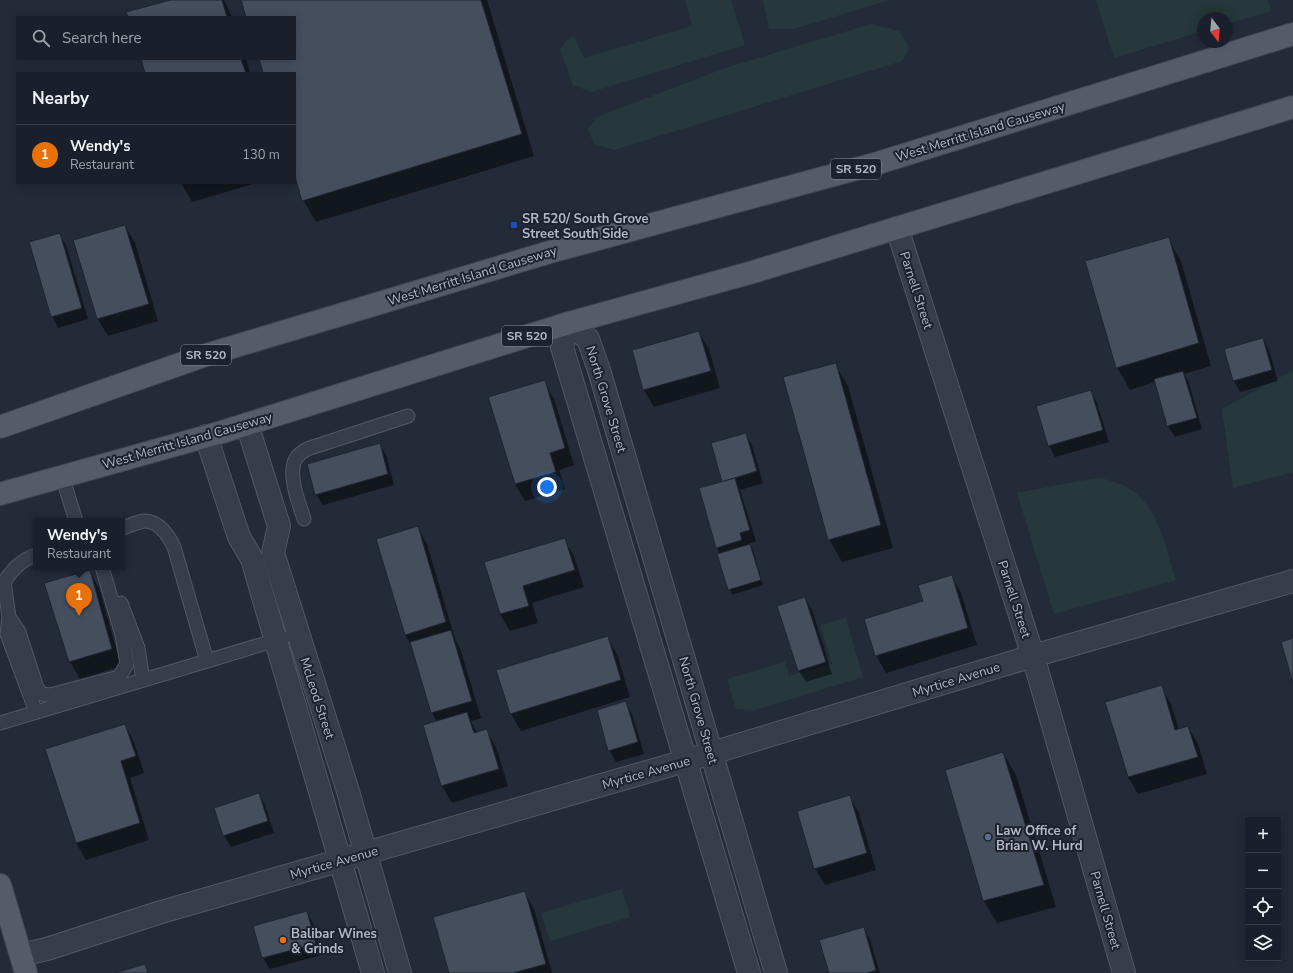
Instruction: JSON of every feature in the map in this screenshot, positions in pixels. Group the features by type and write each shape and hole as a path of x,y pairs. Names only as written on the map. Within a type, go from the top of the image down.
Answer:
{"main road":[{"name":"West Merritt Island Causeway","path":"0,427 213,353 550,252 878,163 1293,34"},
{"name":"West Merritt Island Causeway","path":"0,494 247,424 569,323 753,272 1293,107"},
{"path":"0,885 24,964"},
{"path":"0,949 24,964"}],"street":[{"name":"Parnell Street","path":"897,228 1033,656 1124,973"},
{"name":"North Grove Street","path":"749,973 562,347 569,323 588,340 635,494 776,973"},
{"name":"McLeod Street","path":"247,424 279,526 274,553 400,973"},
{"name":"McLeod Street","path":"206,436 239,538 252,559 373,973"},
{"path":"608,502 635,494"},
{"name":"Myrtice Avenue","path":"24,964 47,948 158,913 685,761 1033,656 1293,582"},
{"path":"733,921 759,915"}],"lane":[{"path":"304,519 294,486 292,469 297,457 307,449 408,416"},
{"path":"62,476 75,518"},
{"path":"125,527 145,521 158,525 169,536 174,547 207,661"},
{"path":"33,556 24,559 13,569 4,582 8,617 7,634 36,712"},
{"path":"103,572 114,586 138,648 143,680"},
{"path":"8,617 19,632 37,688 42,694 50,696 119,677 127,664 122,635 103,572"},
{"path":"0,723 298,634"}],"shaded area":[{"path":"685,0 731,0 745,45 591,92 573,85 560,50 567,40 574,36 584,58 692,26"},
{"path":"763,0 889,0 794,29 769,29"},
{"path":"1096,0 1268,0 1271,11 1233,22 1233,12 1197,12 1197,33 1114,58"},
{"path":"871,24 899,31 910,48 902,61 614,150 594,144 588,129 597,117 728,67"},
{"path":"1293,370 1293,472 1233,488 1222,409"},
{"path":"1102,478 1128,488 1139,496 1147,506 1160,529 1176,580 1054,614 1017,493 1078,481"},
{"path":"846,618 863,677 752,711 736,709 727,679 785,662 789,676 832,664 820,625"},
{"path":"622,889 630,917 550,941 541,913"}],"building":[{"path":"171,0 222,0 227,16 128,16 126,12"},
{"path":"241,0 481,0 522,134 302,201 296,180 296,72 263,72 259,60 296,60 296,16 246,16"},
{"path":"141,60 241,60 246,72 145,72"},
{"path":"125,225 149,304 97,319 73,240"},
{"path":"60,233 82,308 51,317 29,242"},
{"path":"1169,237 1199,343 1116,368 1085,261"},
{"path":"699,331 711,371 643,390 632,350"},
{"path":"1263,338 1272,370 1233,381 1224,349"},
{"path":"836,363 881,525 828,540 783,377"},
{"path":"1183,371 1197,418 1167,426 1154,379"},
{"path":"545,380 565,448 550,453 556,472 515,484 488,397"},
{"path":"1091,390 1103,430 1048,446 1036,406"},
{"path":"746,433 757,471 722,482 711,443"},
{"path":"380,443 388,474 315,495 307,464"},
{"path":"735,478 750,530 740,533 742,540 716,548 699,488"},
{"path":"418,526 446,622 405,635 376,539"},
{"path":"565,538 575,570 523,586 529,606 500,614 484,562"},
{"path":"750,544 761,580 728,590 717,554"},
{"path":"90,570 112,649 69,662 44,583"},
{"path":"952,575 968,628 875,656 864,619 923,601 918,585"},
{"path":"805,597 826,662 798,671 777,606"},
{"path":"451,630 472,701 431,713 410,642"},
{"path":"608,636 621,680 510,714 496,670"},
{"path":"1293,638 1293,683 1281,642"},
{"path":"1162,685 1175,730 1188,726 1198,757 1128,777 1105,702"},
{"path":"626,701 638,742 608,751 597,710"},
{"path":"467,712 474,733 487,729 499,769 441,786 423,725"},
{"path":"125,724 136,756 121,761 140,823 76,843 45,749"},
{"path":"1003,752 1044,885 983,901 945,770"},
{"path":"259,793 268,821 223,836 214,808"},
{"path":"850,795 867,853 814,869 797,811"},
{"path":"525,891 546,964 513,973 449,973 433,917"},
{"path":"307,911 316,944 262,958 253,926"},
{"path":"864,927 876,970 867,973 829,973 819,940"},
{"path":"145,964 148,973 115,973"}],"place":[{"name":"SR 520/ South Grove Street South Side","path":"514,225"},
{"name":"Wendy's","path":"79,616"},
{"name":"Law Office of Brian W. Hurd","path":"988,837"},
{"name":"Balibar Wines & Grinds","path":"283,940"}]}
